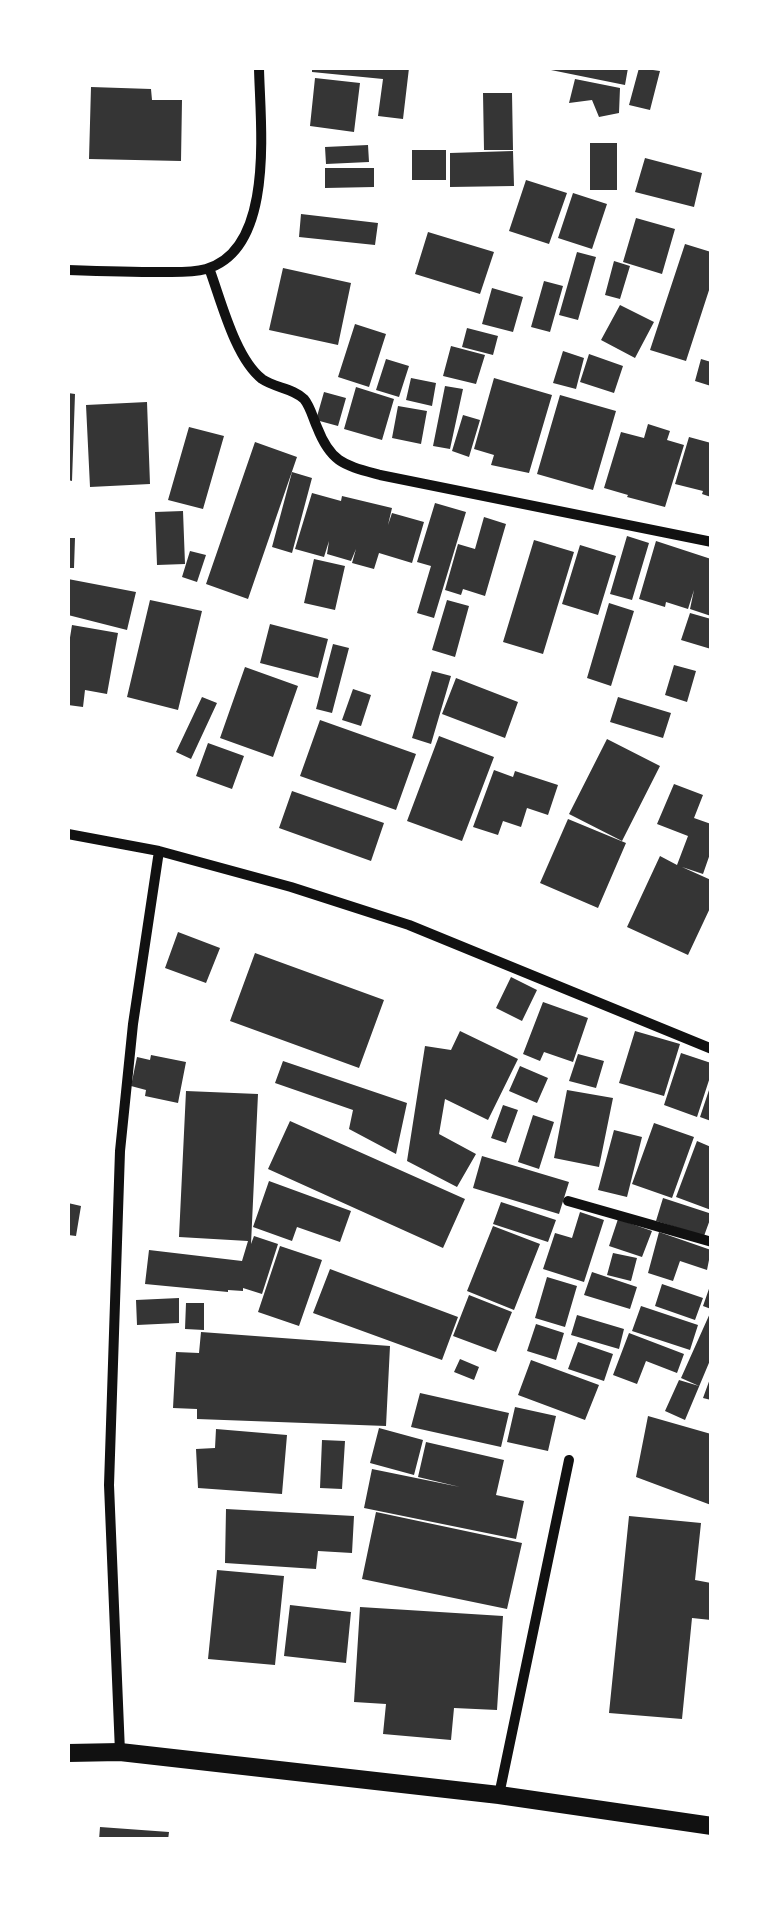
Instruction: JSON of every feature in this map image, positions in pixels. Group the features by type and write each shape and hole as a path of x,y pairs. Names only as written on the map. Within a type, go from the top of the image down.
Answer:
{"street":[{"path":"68,270 188,272 209,268 226,258 239,244 258,196 259,68"},
{"path":"209,268 252,370 306,401 333,458 380,476 712,542"},
{"path":"68,834 160,851 291,886 408,925 712,1049"},
{"path":"120,1752 110,1485 120,1152 132,1024 160,851"},
{"path":"568,1201 712,1242"},
{"path":"499,1795 568,1460"},
{"path":"68,1753 120,1752 499,1795 712,1826"}],"building":[{"path":"312,68 409,68 403,119 378,116 383,79 312,72"},
{"path":"547,68 628,68 625,85"},
{"path":"639,68 660,71 650,110 629,105"},
{"path":"315,78 360,83 354,132 310,126"},
{"path":"575,79 620,88 619,113 599,117 592,100 569,103"},
{"path":"91,87 151,89 152,100 182,100 181,161 89,159"},
{"path":"483,93 512,93 513,150 484,150"},
{"path":"590,143 617,143 617,190 590,190"},
{"path":"368,145 369,162 326,164 325,147"},
{"path":"412,150 446,150 446,180 412,180"},
{"path":"513,151 514,186 450,187 450,153"},
{"path":"645,158 702,173 694,207 635,192"},
{"path":"325,168 374,168 374,187 325,188"},
{"path":"526,180 567,193 549,244 509,231"},
{"path":"573,193 607,204 592,249 558,238"},
{"path":"301,214 378,223 375,245 299,237"},
{"path":"636,218 675,229 662,274 623,262"},
{"path":"428,232 494,252 480,294 415,274"},
{"path":"685,244 711,252 711,284 686,361 650,350"},
{"path":"577,252 596,257 578,320 559,315"},
{"path":"614,261 630,266 620,299 605,295"},
{"path":"283,268 351,283 338,345 269,330"},
{"path":"544,281 563,286 550,332 531,327"},
{"path":"492,288 523,297 513,332 482,324"},
{"path":"620,305 654,322 635,358 601,340"},
{"path":"355,324 386,334 369,387 338,377"},
{"path":"467,328 498,336 493,355 462,347"},
{"path":"451,346 485,355 476,384 443,376"},
{"path":"563,351 584,358 576,389 553,383"},
{"path":"589,354 623,366 614,393 580,382"},
{"path":"386,359 409,366 399,397 376,390"},
{"path":"701,359 711,362 711,386 695,381"},
{"path":"411,378 436,383 432,406 406,400"},
{"path":"494,378 552,395 529,473 491,465 494,455 474,449"},
{"path":"445,386 463,389 450,449 433,446"},
{"path":"356,387 394,399 382,440 344,429"},
{"path":"324,392 346,398 338,426 316,420"},
{"path":"68,393 75,394 72,481 68,480"},
{"path":"560,395 616,411 593,490 537,474"},
{"path":"147,402 150,484 90,487 86,405"},
{"path":"398,406 427,411 421,444 392,438"},
{"path":"463,415 480,420 469,457 452,451"},
{"path":"648,424 670,431 667,440 684,445 665,507 604,488 621,432 644,438"},
{"path":"189,427 224,436 203,509 168,500"},
{"path":"689,437 711,443 711,497 675,484"},
{"path":"255,442 297,457 248,599 206,584"},
{"path":"292,472 312,478 292,553 272,547"},
{"path":"312,493 392,508 388,525 392,513 424,522 412,563 379,553 374,569 352,563 356,549 351,561 327,554 329,541 324,557 295,549"},
{"path":"435,503 466,512 434,618 417,613 431,566 417,562"},
{"path":"183,511 185,564 157,565 155,512"},
{"path":"484,517 506,524 485,596 463,589 461,595 445,590 458,544 475,549"},
{"path":"627,536 649,543 632,600 610,594"},
{"path":"68,538 75,538 74,568 68,568"},
{"path":"534,540 574,552 543,654 503,642"},
{"path":"656,541 711,559 711,616 690,609 694,590 688,609 639,599"},
{"path":"580,545 616,556 598,615 562,604"},
{"path":"190,551 206,555 197,582 182,577"},
{"path":"314,559 345,566 335,610 304,603"},
{"path":"68,579 136,592 127,630 68,615"},
{"path":"150,600 202,611 178,710 127,697"},
{"path":"447,600 469,606 455,657 432,650"},
{"path":"609,603 634,611 611,686 587,678"},
{"path":"690,613 711,619 711,649 681,640"},
{"path":"270,624 328,639 318,678 260,663"},
{"path":"72,625 118,633 107,694 85,690 83,707 68,705"},
{"path":"333,644 349,648 332,713 316,709"},
{"path":"674,665 696,671 687,702 665,695"},
{"path":"245,667 298,686 273,757 220,738"},
{"path":"432,671 451,676 431,744 412,738"},
{"path":"456,678 518,702 505,738 442,714"},
{"path":"353,689 371,695 361,726 342,720"},
{"path":"202,697 217,703 191,759 176,752"},
{"path":"618,697 671,713 663,738 610,722"},
{"path":"320,720 416,754 396,810 300,776"},
{"path":"439,736 494,757 462,841 407,821"},
{"path":"607,739 660,766 622,841 569,814"},
{"path":"208,743 244,756 232,789 196,776"},
{"path":"494,770 513,777 515,771 558,785 548,815 527,808 521,827 503,821 498,835 473,827"},
{"path":"674,784 703,795 694,818 711,824 711,851 703,874 682,867 711,880 711,906 688,955 627,927 660,856 677,865 688,836 657,824"},
{"path":"292,791 384,823 371,861 279,828"},
{"path":"568,819 626,843 598,908 540,883"},
{"path":"178,932 220,948 206,983 165,968"},
{"path":"255,953 384,1000 359,1068 230,1021"},
{"path":"511,977 537,990 522,1021 496,1008"},
{"path":"543,1002 588,1018 573,1062 544,1052 540,1061 523,1054"},
{"path":"460,1031 518,1059 488,1120 445,1099 439,1134 476,1154 457,1187 407,1161 425,1046 451,1050"},
{"path":"635,1031 680,1044 664,1096 619,1083"},
{"path":"681,1053 711,1063 697,1117 664,1105"},
{"path":"578,1054 604,1061 596,1088 569,1081"},
{"path":"151,1055 186,1062 178,1103 145,1096 146,1090 131,1086 137,1057 150,1060"},
{"path":"283,1061 407,1103 396,1154 349,1129 353,1110 275,1083"},
{"path":"520,1066 548,1078 537,1103 509,1091"},
{"path":"711,1084 711,1121 700,1117"},
{"path":"567,1090 613,1098 599,1167 554,1158"},
{"path":"186,1091 258,1094 251,1244 254,1236 278,1244 262,1294 243,1288 228,1292 145,1284 149,1250 242,1261 248,1241 179,1237"},
{"path":"503,1105 518,1110 506,1143 491,1138"},
{"path":"533,1115 554,1122 539,1169 518,1162"},
{"path":"290,1121 465,1199 443,1248 268,1169"},
{"path":"654,1123 694,1137 672,1198 632,1184"},
{"path":"614,1130 642,1137 627,1197 598,1190"},
{"path":"697,1141 711,1147 711,1210 676,1197"},
{"path":"482,1156 569,1182 559,1214 473,1188"},
{"path":"269,1181 351,1211 340,1242 297,1227 292,1241 253,1227"},
{"path":"663,1198 712,1214 704,1236 656,1221"},
{"path":"501,1202 556,1220 548,1242 493,1224"},
{"path":"68,1203 81,1206 76,1236 68,1235"},
{"path":"580,1212 604,1220 584,1282 543,1269 555,1233 572,1238"},
{"path":"618,1219 652,1231 642,1257 609,1246"},
{"path":"493,1226 540,1244 514,1310 467,1291"},
{"path":"659,1232 711,1250 707,1270 680,1261 673,1281 648,1273"},
{"path":"280,1246 322,1260 299,1326 258,1312"},
{"path":"613,1253 637,1258 631,1281 607,1275"},
{"path":"330,1269 458,1317 442,1360 313,1313"},
{"path":"592,1272 637,1287 630,1309 584,1295"},
{"path":"547,1277 577,1286 565,1327 535,1318"},
{"path":"711,1283 711,1309 703,1306"},
{"path":"662,1284 703,1298 695,1320 655,1306"},
{"path":"469,1295 512,1312 496,1352 453,1336"},
{"path":"179,1298 179,1323 137,1325 136,1300"},
{"path":"186,1303 204,1303 204,1330 185,1329"},
{"path":"641,1306 698,1325 690,1350 632,1331"},
{"path":"711,1311 711,1358 685,1420 665,1411 679,1380 699,1386 681,1378"},
{"path":"577,1315 624,1329 619,1349 571,1335"},
{"path":"536,1324 564,1333 556,1360 527,1351"},
{"path":"201,1332 390,1346 386,1426 197,1419 197,1409 173,1408 176,1352 199,1353"},
{"path":"629,1333 684,1354 677,1373 646,1361 637,1384 613,1375"},
{"path":"578,1342 613,1354 604,1381 568,1369"},
{"path":"460,1359 479,1367 474,1380 454,1372"},
{"path":"531,1360 599,1385 585,1420 518,1395"},
{"path":"711,1376 711,1400 703,1398"},
{"path":"420,1393 509,1413 501,1447 411,1427"},
{"path":"515,1407 556,1416 548,1451 507,1442"},
{"path":"648,1416 711,1434 711,1505 636,1477"},
{"path":"379,1428 423,1440 414,1475 370,1463"},
{"path":"216,1429 287,1435 282,1494 198,1488 196,1449 215,1448"},
{"path":"322,1440 345,1441 342,1489 320,1488"},
{"path":"426,1442 504,1460 496,1495 524,1501 516,1539 364,1508 372,1469 460,1487 418,1477"},
{"path":"226,1509 354,1516 352,1553 318,1551 316,1569 225,1563"},
{"path":"376,1512 522,1543 507,1609 362,1579"},
{"path":"629,1516 701,1523 695,1580 711,1583 711,1620 692,1618 682,1719 609,1713"},
{"path":"217,1570 284,1576 275,1665 208,1659"},
{"path":"290,1605 351,1612 346,1663 284,1656"},
{"path":"360,1607 503,1616 497,1710 454,1708 451,1740 383,1734 386,1704 354,1702"},
{"path":"100,1827 169,1832 168,1840 99,1840"}]}
